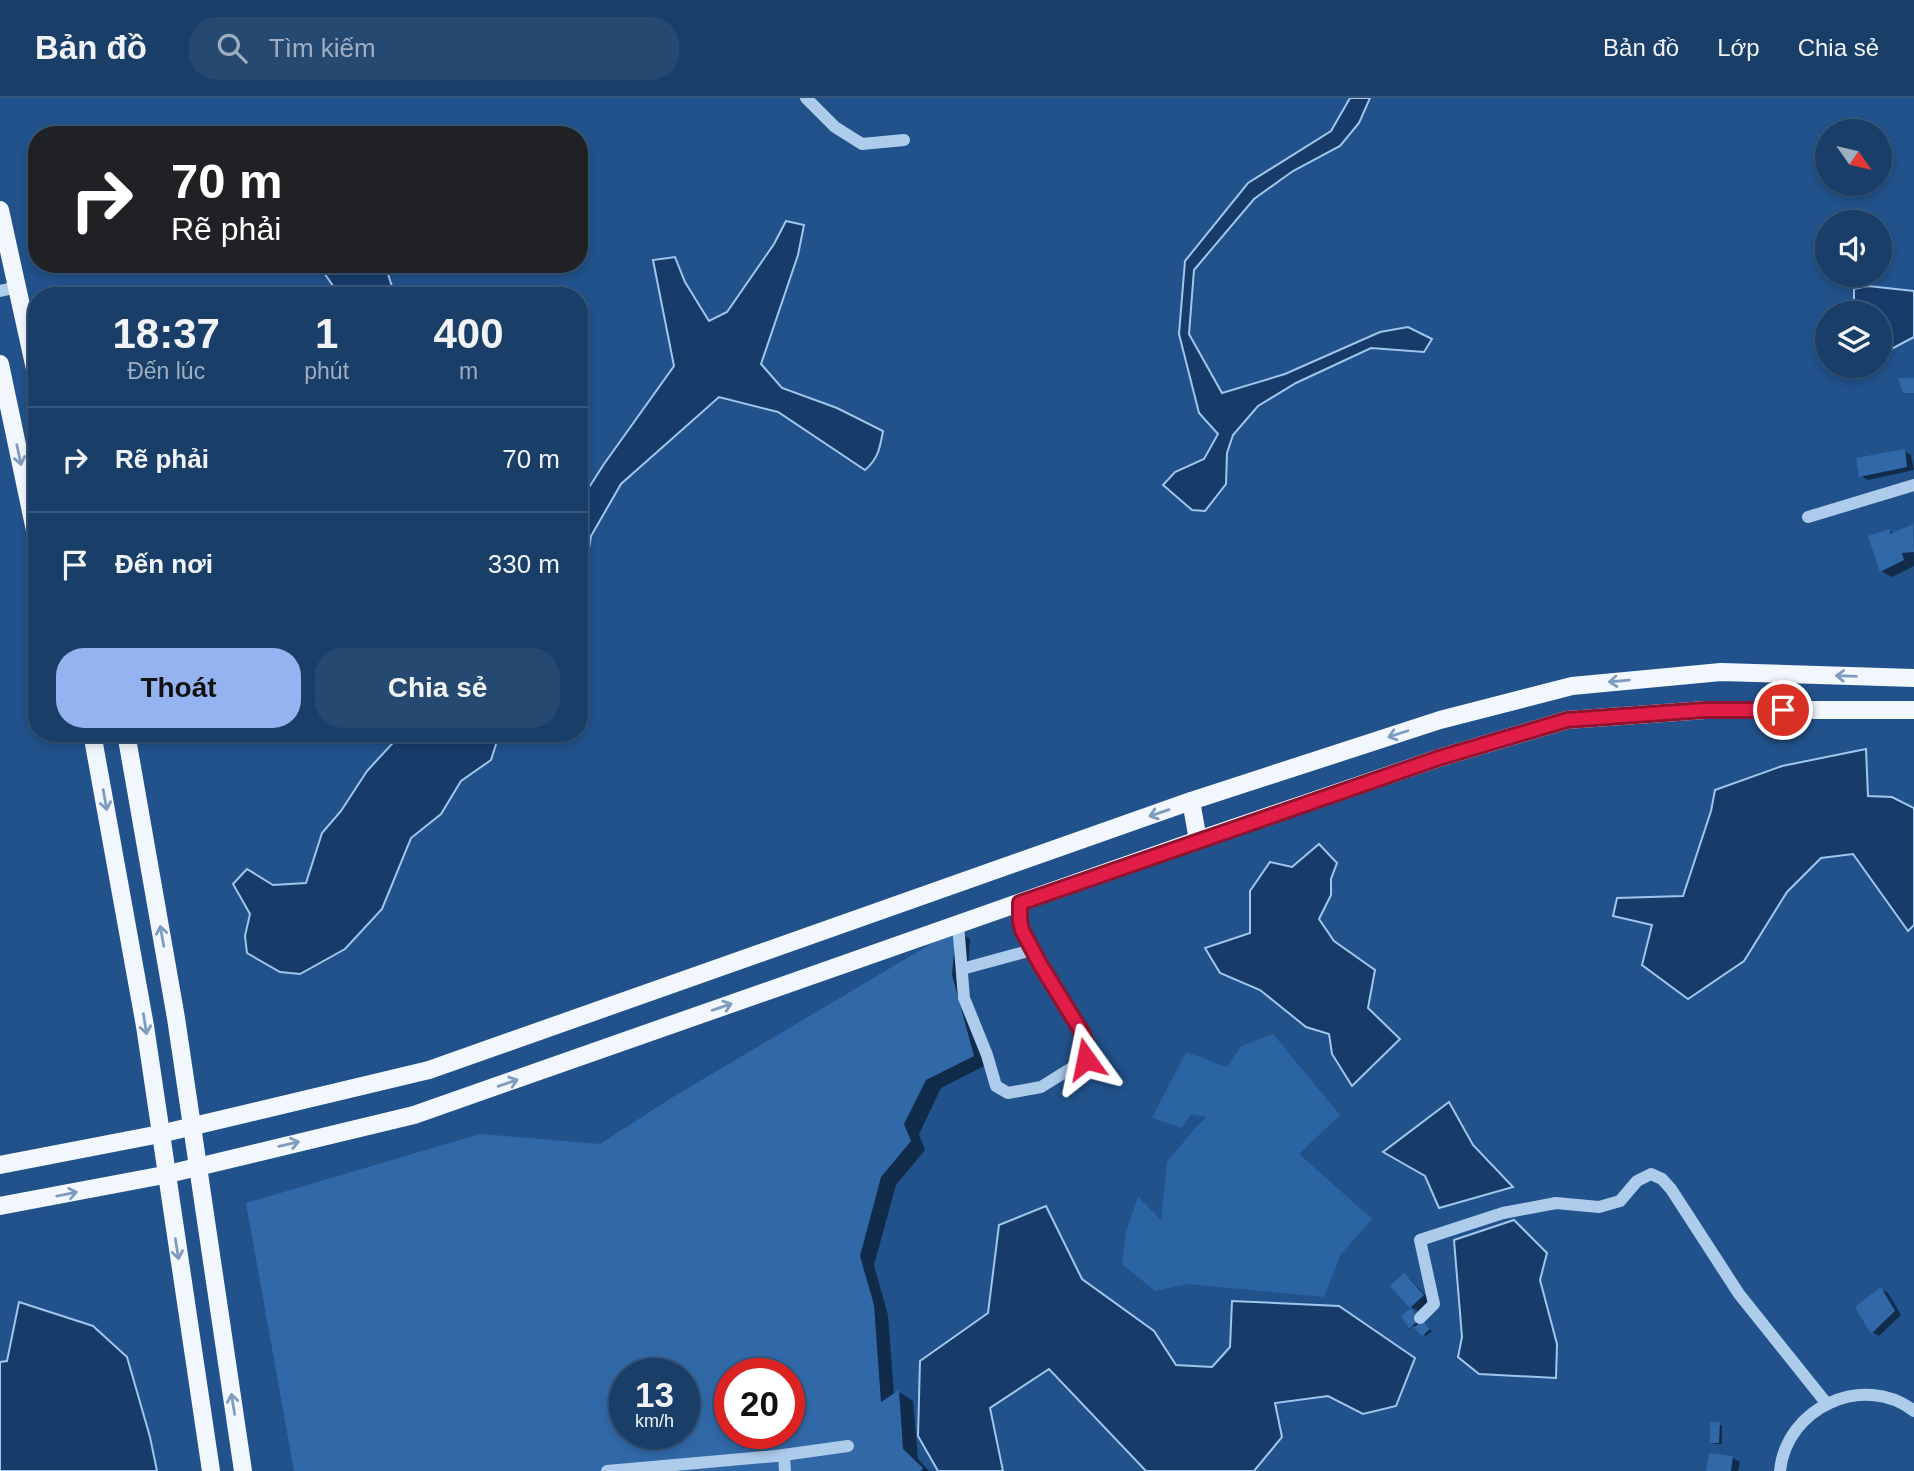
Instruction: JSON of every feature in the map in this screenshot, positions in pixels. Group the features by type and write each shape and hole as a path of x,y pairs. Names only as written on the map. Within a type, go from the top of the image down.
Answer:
{"main road":[{"path":"0,210 9,289 28,349"},
{"path":"0,364 28,497"},
{"path":"0,1165 160,1134 429,1070 1191,801 1440,720 1572,686 1721,672 1914,678"},
{"path":"0,1206 166,1175 414,1115 1198,840 1439,758 1567,720 1705,710 1914,710"},
{"path":"94,742 145,1026 211,1471"},
{"path":"128,742 176,1018 243,1471"},
{"path":"1191,801 1198,840"}],"street":[{"path":"806,98 835,127 862,144 904,140"},
{"path":"1808,517 1914,485"},
{"path":"958,925 964,998 987,1055 996,1086 1007,1093 1041,1087 1086,1059 1088,1049 1083,1034 1032,950 1020,921 1020,903"},
{"path":"962,969 1032,950"},
{"path":"1420,1318 1434,1304 1420,1240 1503,1213 1556,1203 1599,1207 1620,1201 1637,1181 1651,1174 1662,1179 1671,1189 1739,1293 1827,1404"},
{"path":"1780,1471 1788,1442 1800,1423 1817,1408 1840,1398 1866,1394 1888,1398 1914,1411"},
{"path":"607,1471 783,1455 848,1446"},
{"path":"783,1455 785,1471"}],"shaded area":[{"path":"1350,98 1370,98 1359,123 1340,146 1293,171 1254,199 1194,270 1189,334 1222,393 1285,374 1380,332 1408,327 1432,339 1424,352 1371,348 1296,383 1258,406 1233,435 1227,453 1226,484 1205,511 1192,510 1163,485 1175,472 1204,459 1218,434 1199,413 1179,334 1185,261 1248,183 1331,131"},
{"path":"786,221 804,225 798,255 761,364 782,388 837,408 883,431 876,457 865,470 778,412 719,397 621,484 591,536 588,555 588,489 674,366 653,260 675,257 685,282 709,321 727,312 774,244"},
{"path":"324,273 388,273 392,287 334,287"},
{"path":"1877,287 1914,291 1914,337 1892,349 1892,301 1854,301 1854,289"},
{"path":"394,742 497,742 491,760 461,781 441,814 411,838 382,909 345,949 300,974 280,972 247,953 245,936 250,914 233,884 247,869 273,885 306,883 322,833 341,811 367,771"},
{"path":"1866,749 1868,796 1892,797 1914,808 1914,925 1908,931 1853,854 1821,858 1787,892 1744,961 1688,999 1642,965 1652,925 1613,916 1617,898 1683,896 1711,811 1715,790 1782,766"},
{"path":"1319,844 1337,863 1331,879 1331,895 1319,919 1334,941 1375,970 1368,1008 1400,1039 1352,1086 1332,1054 1329,1034 1306,1027 1260,990 1220,973 1205,948 1250,933 1250,891 1270,862 1292,867"},
{"path":"1273,1034 1340,1115 1299,1154 1372,1219 1341,1254 1324,1297 1187,1284 1155,1291 1122,1264 1126,1232 1138,1197 1161,1220 1167,1162 1207,1117 1191,1114 1182,1128 1152,1118 1186,1052 1227,1067 1241,1046"},
{"path":"1449,1102 1473,1145 1513,1187 1439,1208 1425,1176 1383,1152"},
{"path":"1046,1206 1082,1279 1154,1331 1176,1365 1212,1367 1230,1347 1232,1301 1339,1306 1415,1358 1396,1406 1363,1414 1328,1396 1275,1403 1282,1437 1254,1471 1146,1471 1049,1369 990,1408 1003,1471 938,1471 918,1436 920,1361 988,1313 999,1225"},
{"path":"1514,1220 1547,1253 1540,1280 1557,1344 1556,1378 1479,1374 1458,1357 1462,1337 1454,1240"},
{"path":"19,1302 93,1326 127,1357 157,1471 0,1471 0,1362 7,1361"}],"building":[{"path":"1898,378 1914,378 1914,393 1903,393"},
{"path":"1905,449 1907,467 1859,477 1856,458"},
{"path":"1913,524 1914,552 1902,553 1904,560 1880,572 1868,536 1890,529 1890,534"},
{"path":"956,929 952,975 974,1056 926,1080 904,1124 911,1141 881,1177 860,1256 874,1305 881,1402 899,1390 903,1449 923,1468 921,1471 294,1471 246,1203 480,1134 600,1144 673,1097"},
{"path":"1404,1273 1424,1295 1410,1308 1390,1286"},
{"path":"1881,1287 1895,1311 1871,1334 1855,1307"},
{"path":"1411,1308 1420,1320 1409,1328 1401,1316"},
{"path":"1422,1320 1430,1329 1422,1336 1414,1328"},
{"path":"1710,1422 1720,1422 1719,1443 1710,1443"},
{"path":"1709,1453 1733,1456 1731,1471 1706,1471"}],"route":[{"path":"1086,1059 1088,1049 1083,1034 1022,930 1020,903 1439,758 1567,720 1705,710 1783,710"}]}
